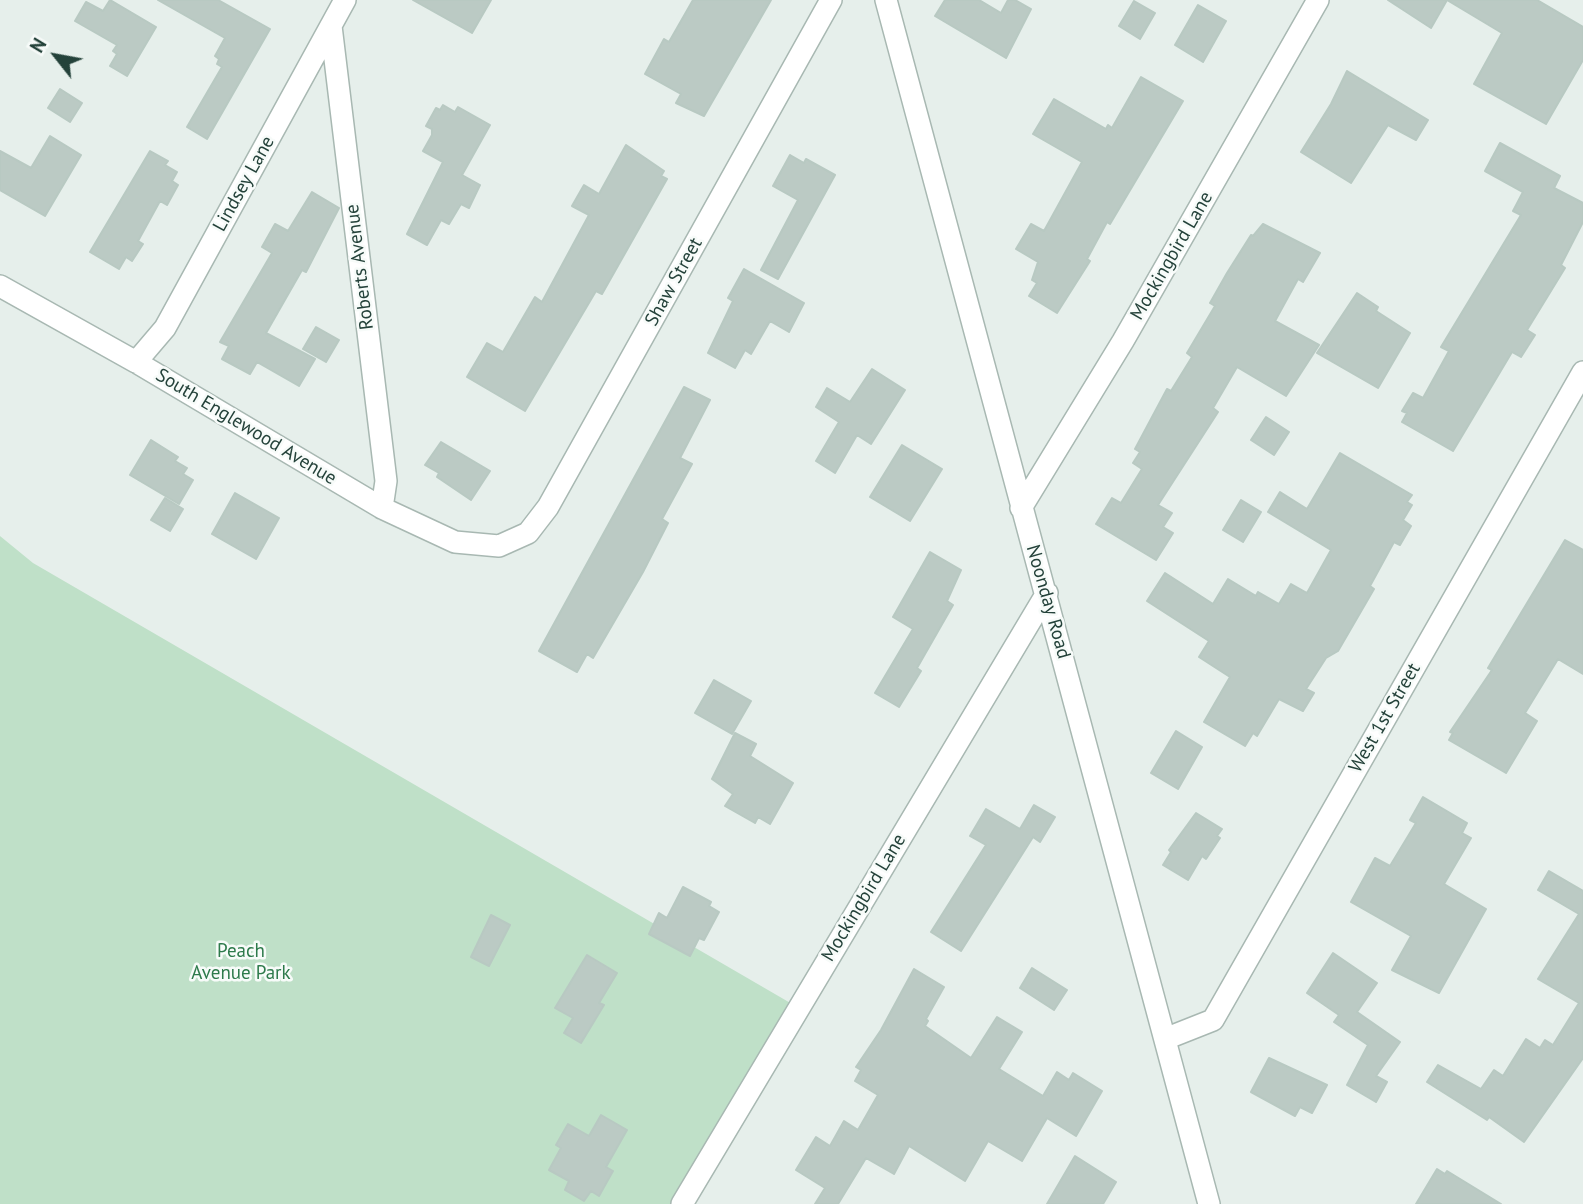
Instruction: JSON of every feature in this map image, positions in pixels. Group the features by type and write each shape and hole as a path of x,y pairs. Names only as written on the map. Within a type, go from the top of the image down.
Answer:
{"street":[{"name":"Lindsey Lane","path":"136,362 165,328 345,0"},
{"name":"Shaw Street","path":"499,546 527,533 548,507 831,0"},
{"name":"Noonday Road","path":"886,0 1209,1204"},
{"name":"Mockingbird Lane","path":"1021,508 1123,341 1318,0"},
{"name":"Roberts Avenue","path":"331,26 386,481 382,508"},
{"name":"South Englewood Avenue","path":"0,286 136,362 382,508 456,542 499,546"},
{"name":"West 1st Street","path":"1165,1039 1213,1020 1583,372"},
{"name":"Mockingbird Lane","path":"682,1204 1046,593"}],"green space":[{"name":"Peach Avenue Park","path":"0,536 33,563 799,1008 682,1204 0,1204"}],"building":[{"path":"110,0 156,27 127,76 110,66 117,54 113,51 117,45 75,21 86,2 103,11"},
{"path":"158,0 218,0 270,29 207,139 187,127 222,67 217,64 219,59 215,56 225,38"},
{"path":"413,0 491,0 472,33"},
{"path":"693,0 771,0 704,116 676,103 681,94 645,74 664,39 669,42"},
{"path":"945,0 979,0 1001,13 1008,0 1015,0 1031,9 1006,58 935,16"},
{"path":"1388,0 1447,0 1431,28"},
{"path":"1447,0 1537,0 1583,27 1583,60 1546,124 1474,84 1502,33"},
{"path":"1134,1 1155,13 1140,39 1119,26"},
{"path":"1198,5 1226,21 1203,62 1175,45"},
{"path":"1347,71 1428,120 1416,140 1388,125 1351,183 1301,152 1331,104"},
{"path":"1141,77 1183,101 1110,224 1107,222 1087,259 1090,261 1057,313 1029,296 1037,283 1032,280 1038,262 1016,249 1031,224 1044,231 1082,162 1033,134 1054,99 1106,129 1108,125 1112,128"},
{"path":"60,89 82,103 70,122 48,108"},
{"path":"443,105 455,112 458,107 490,125 462,175 480,185 469,208 461,204 449,224 441,220 427,245 407,234 443,162 423,151 432,135 432,129 426,126 436,108 440,110"},
{"path":"50,136 81,155 45,216 0,190 0,151 31,168"},
{"path":"1500,143 1560,176 1554,188 1583,203 1583,222 1561,265 1565,268 1527,330 1535,335 1521,357 1512,352 1453,451 1402,422 1407,413 1402,411 1413,393 1423,398 1449,351 1441,347 1521,215 1513,211 1523,192 1485,171"},
{"path":"626,145 664,171 661,176 667,179 602,294 596,291 525,411 467,377 487,343 503,352 535,297 542,302 589,215 572,206 584,185 599,194"},
{"path":"150,151 168,161 165,165 177,172 172,181 178,185 167,205 160,201 138,241 143,244 132,261 126,257 119,269 90,252"},
{"path":"790,155 804,163 806,159 835,175 778,279 761,270 798,200 773,186"},
{"path":"312,192 339,208 306,272 302,270 266,333 315,359 299,386 257,362 250,374 222,359 229,346 220,342 272,253 262,247 275,224 288,231"},
{"path":"1263,224 1320,253 1303,282 1298,279 1275,321 1319,345 1286,396 1237,367 1213,408 1218,412 1158,505 1172,513 1163,527 1173,533 1156,560 1096,524 1112,498 1121,503 1142,469 1133,463 1140,452 1135,449 1167,389 1171,391 1192,357 1187,353 1215,306 1210,303 1227,273 1251,235"},
{"path":"744,269 804,303 789,332 770,321 751,354 745,350 735,368 708,353 733,301 728,298"},
{"path":"1357,293 1378,307 1376,311 1410,333 1378,388 1317,353"},
{"path":"316,327 339,340 326,362 303,349"},
{"path":"872,369 905,390 871,444 857,435 835,473 816,461 839,422 816,407 827,388 850,402"},
{"path":"684,387 710,400 680,458 692,464 662,519 668,523 643,572 593,658 587,654 577,672 539,651"},
{"path":"1266,417 1289,432 1274,455 1251,440"},
{"path":"151,440 178,457 175,461 187,468 183,474 193,480 179,504 130,475"},
{"path":"441,442 490,471 471,500 437,477 439,473 425,465"},
{"path":"902,445 942,469 910,521 870,497"},
{"path":"1340,453 1412,495 1407,502 1412,505 1403,520 1411,526 1400,545 1394,542 1370,586 1374,589 1338,651 1326,658 1306,689 1314,693 1303,711 1279,699 1257,736 1253,733 1245,746 1204,722 1230,677 1199,657 1209,641 1147,601 1165,573 1213,604 1228,579 1256,596 1258,592 1279,604 1291,584 1307,593 1331,550 1268,512 1280,492 1307,509"},
{"path":"235,493 279,518 256,559 212,534"},
{"path":"165,498 183,509 170,531 151,520"},
{"path":"1241,500 1261,512 1243,542 1223,530"},
{"path":"1565,540 1583,550 1583,674 1558,659 1525,713 1537,721 1506,773 1449,740 1453,733 1450,732 1492,670 1488,668"},
{"path":"930,552 961,570 947,601 953,605 917,668 921,671 899,707 875,693 913,629 893,617"},
{"path":"714,680 751,701 732,734 695,713"},
{"path":"1176,731 1202,747 1178,789 1151,773"},
{"path":"735,733 756,744 750,756 793,783 770,824 758,817 755,823 725,806 733,794 712,779"},
{"path":"1423,797 1467,823 1462,833 1471,838 1444,884 1486,909 1439,993 1392,970 1411,936 1351,902 1375,858 1390,866 1416,823 1410,820"},
{"path":"1034,805 1055,817 1040,842 1033,837 961,951 931,932 986,845 970,836 986,809 1020,829"},
{"path":"1196,813 1222,829 1217,836 1220,838 1206,859 1202,856 1188,880 1163,865 1171,852 1169,850"},
{"path":"1549,871 1583,891 1583,1058 1524,1142 1489,1117 1487,1120 1427,1082 1438,1065 1481,1089 1494,1070 1503,1076 1526,1039 1540,1048 1545,1040 1553,1045 1579,1003 1538,979 1579,914 1538,890"},
{"path":"683,887 711,902 709,906 719,912 704,940 699,938 690,956 649,934 659,913 667,918"},
{"path":"491,915 510,925 489,966 471,957"},
{"path":"1333,953 1377,983 1357,1012 1400,1042 1376,1076 1387,1082 1376,1102 1347,1085 1368,1045 1334,1022 1339,1015 1307,993"},
{"path":"587,955 617,973 599,1003 604,1005 581,1043 564,1033 573,1018 555,1008"},
{"path":"1032,968 1067,990 1054,1010 1020,988"},
{"path":"914,969 944,987 926,1019 928,1021 925,1026 971,1058 997,1017 1022,1032 999,1069 1043,1096 1057,1072 1069,1080 1073,1073 1102,1091 1076,1136 1047,1118 1022,1161 988,1141 965,1181 909,1146 894,1174 866,1158 838,1204 815,1204 825,1188 796,1170 816,1137 830,1146 844,1121 858,1130 878,1095 855,1081 861,1070 856,1067 881,1030"},
{"path":"1269,1058 1327,1085 1312,1113 1300,1107 1295,1116 1251,1092"},
{"path":"601,1115 627,1130 606,1167 613,1171 599,1196 591,1191 584,1201 565,1190 569,1181 549,1170 561,1148 556,1145 568,1124 589,1136"},
{"path":"1075,1156 1116,1182 1103,1204 1047,1204"},
{"path":"1437,1169 1445,1174 1447,1171 1501,1204 1416,1204"}]}
